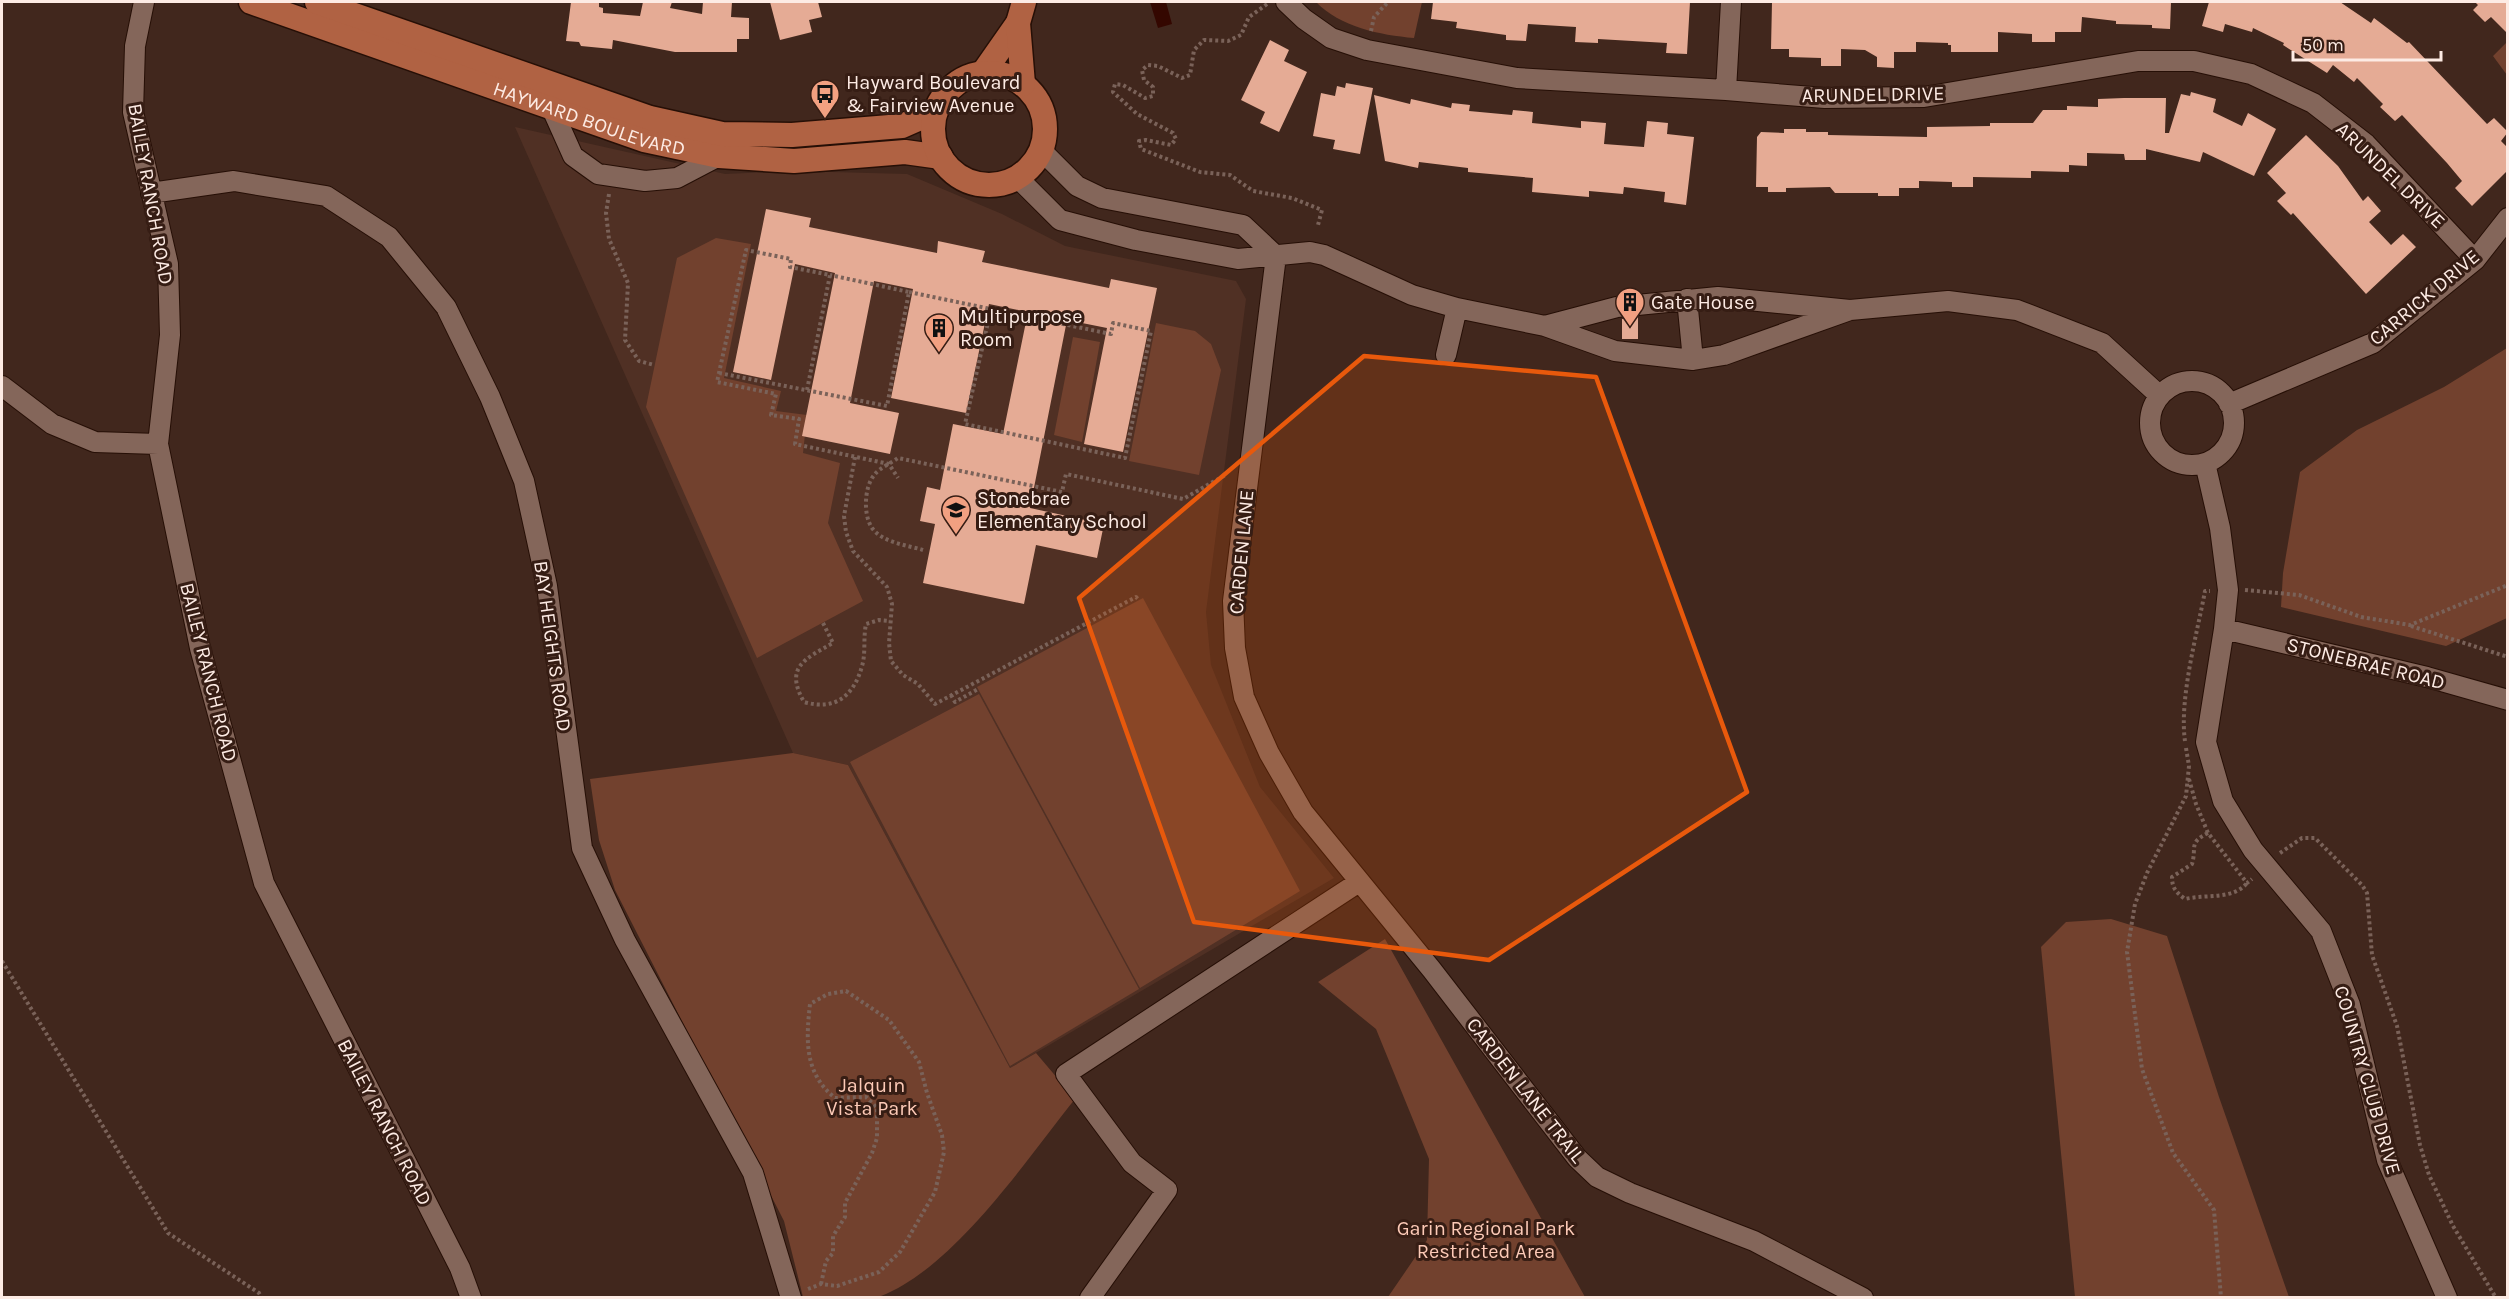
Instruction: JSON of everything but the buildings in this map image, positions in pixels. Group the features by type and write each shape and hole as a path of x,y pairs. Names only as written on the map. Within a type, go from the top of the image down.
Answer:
{"main road":[{"name":"HAYWARD BOULEVARD","path":"251,2 644,140 719,156 794,161 905,152 941,157"},
{"name":"HAYWARD BOULEVARD","path":"317,2 630,111 722,134 792,135 902,126 936,111"},
{"path":"983,74 1021,12"},
{"path":"1021,12 1023,84"},
{"path":"983,74 1010,77 1023,84 1035,97 1043,114 1045,132 1041,150 1031,166 1017,177 1000,183 983,184 966,180 951,171 941,157 935,142 933,127 936,111 943,97 967,77 983,74"}],"street":[{"name":"BAILEY RANCH ROAD","path":"144,2 135,46 133,112 168,264 170,335 158,444 200,648 264,883 460,1268 471,1298"},
{"name":"ARUNDEL DRIVE","path":"1287,2 1304,19 1331,38 1367,50 1517,78 1825,98 1924,97 2138,61 2194,61 2251,74 2313,102 2366,144 2475,260"},
{"path":"1726,90 1731,2"},
{"path":"552,109 573,156 598,174 645,181 677,178 719,156"},
{"path":"1041,150 1077,186 1102,198 1243,225 1276,256"},
{"path":"1017,177 1060,220 1136,240 1238,259 1310,252 1324,255 1412,295 1457,308 1545,326 1615,351 1694,360 1724,355 1850,310"},
{"name":"BAY HEIGHTS ROAD","path":"151,192 234,181 326,196 389,237 446,308 490,397 524,482 548,586 582,848 626,940 753,1173 791,1297"},
{"name":"CARRICK DRIVE","path":"2229,404 2373,343 2475,260 2508,218"},
{"name":"CARDEN LANE","path":"1276,256 1233,601 1235,648 1244,697 1269,753 1302,812 1386,913"},
{"path":"1545,326 1617,307 1687,299 1737,298 1850,310 1948,301 2017,310 2102,344 2160,396"},
{"path":"1687,299 1694,360"},
{"path":"1446,355 1457,308"},
{"path":"2191,382 2213,387 2229,404 2234,428 2231,439 2225,450 2205,463 2193,466 2181,464 2160,452 2154,442 2150,418 2160,396 2169,388 2191,382"},
{"path":"2,386 52,424 95,442 158,444"},
{"name":"COUNTRY CLUB DRIVE","path":"2205,463 2220,528 2228,590 2206,742 2223,801 2253,850 2321,931 2350,1005 2387,1160 2447,1298"},
{"name":"STONEBRAE ROAD","path":"2224,630 2415,674 2508,700"},
{"path":"1090,1298 1167,1190 1132,1163 1066,1074 1359,882"},
{"name":"CARDEN LANE TRAIL","path":"1386,913 1577,1158 1597,1177 1630,1193 1754,1241 1863,1298"}],"path":[{"path":"1270,2 1249,17 1240,35 1228,41 1204,40 1194,50 1190,75 1182,78 1158,66 1148,65 1142,70 1144,80 1153,87 1153,96 1145,98 1122,85 1115,84 1113,92 1137,114 1173,133 1176,139 1171,145 1146,140 1139,141 1141,149 1200,172 1230,175 1253,191 1292,198 1322,210 1318,225"},
{"path":"1367,50 1374,17 1388,2"},
{"path":"612,176 606,213 609,239 628,283 625,340 639,361 654,365"},
{"path":"898,478 889,464 795,444 799,419 771,415 776,394 717,381 746,250 791,259 790,267 1111,334 1113,323 1151,331 1125,458 965,424 991,309"},
{"path":"807,390 830,275"},
{"path":"719,373 887,406 909,292"},
{"path":"855,456 844,516 846,532 853,551 887,587 892,604 891,661 903,675 918,684 935,704 1136,597 1139,600"},
{"path":"923,550 889,540 872,528 866,509 874,475 898,458 1062,492 1066,474 1183,499 1227,474"},
{"path":"823,623 833,643 803,660 796,673 796,687 804,702 819,706 838,703 854,687 863,664 866,624 879,620 890,621"},
{"path":"2410,625 2508,657"},
{"path":"951,695 955,702 978,689"},
{"path":"2208,833 2197,838 2193,844 2192,864 2172,877 2172,887 2185,898 2203,895 2230,896 2241,890 2247,883"},
{"path":"2,961 168,1233 259,1293 262,1298"},
{"path":"791,1297 821,1284 837,1286 879,1272 900,1252 935,1192 944,1152 942,1135 919,1062 889,1020 846,991 828,994 810,1004 807,1029 810,1064 823,1088 835,1098 866,1097 877,1108 877,1138 872,1153 845,1203 845,1217 833,1236 833,1253 826,1261 821,1284"}],"highlighted area":[{"path":"1364,356 1596,377 1747,792 1489,960 1194,922 1079,598"}],"shaded area":[{"path":"1150,2 1166,2 1172,24 1158,28"},
{"name":"Stonebrae Elementary School","path":"515,127 725,174 794,171 907,174 1002,214 1065,246 1236,281 1246,299 1206,612 1211,665 1260,787 1334,878 1010,1068 848,765 793,753"}],"green space":[{"path":"1316,2 1422,2 1414,38 1374,32 1349,24 1326,11"},
{"path":"2507,42 2507,75 2493,56"},
{"path":"716,238 751,244 724,378 781,391 776,411 807,415 803,453 840,463 828,523 863,601 757,658 646,407 677,258"},
{"path":"1156,323 1195,331 1211,344 1221,370 1199,475 1129,461"},
{"path":"1073,337 1100,342 1082,442 1054,435"},
{"path":"2507,348 2507,618 2446,646 2281,607 2283,573 2300,472 2357,430 2444,387"},
{"path":"1143,598 1300,891 1140,988 977,687"},
{"path":"979,694 1139,989 1010,1066 850,762"},
{"name":"Jalquin Vista Park","path":"793,753 848,765 1010,1068 1036,1053 1075,1099 1012,1180 962,1237 936,1262 909,1282 875,1297 803,1297 784,1221 615,890 599,840 590,779"},
{"path":"2111,919 2167,936 2219,1097 2289,1297 2075,1297 2041,947 2066,922"},
{"name":"Garin Regional Park Restricted Area","path":"1385,939 1585,1297 1388,1297 1427,1240 1429,1159 1376,1029 1318,982"}],"place":[{"name":"Hayward Boulevard & Fairview Avenue","path":"825,120"},
{"name":"Gate House","path":"1630,328"},
{"name":"Multipurpose Room","path":"939,354"},
{"name":"Stonebrae Elementary School","path":"956,536"}]}
